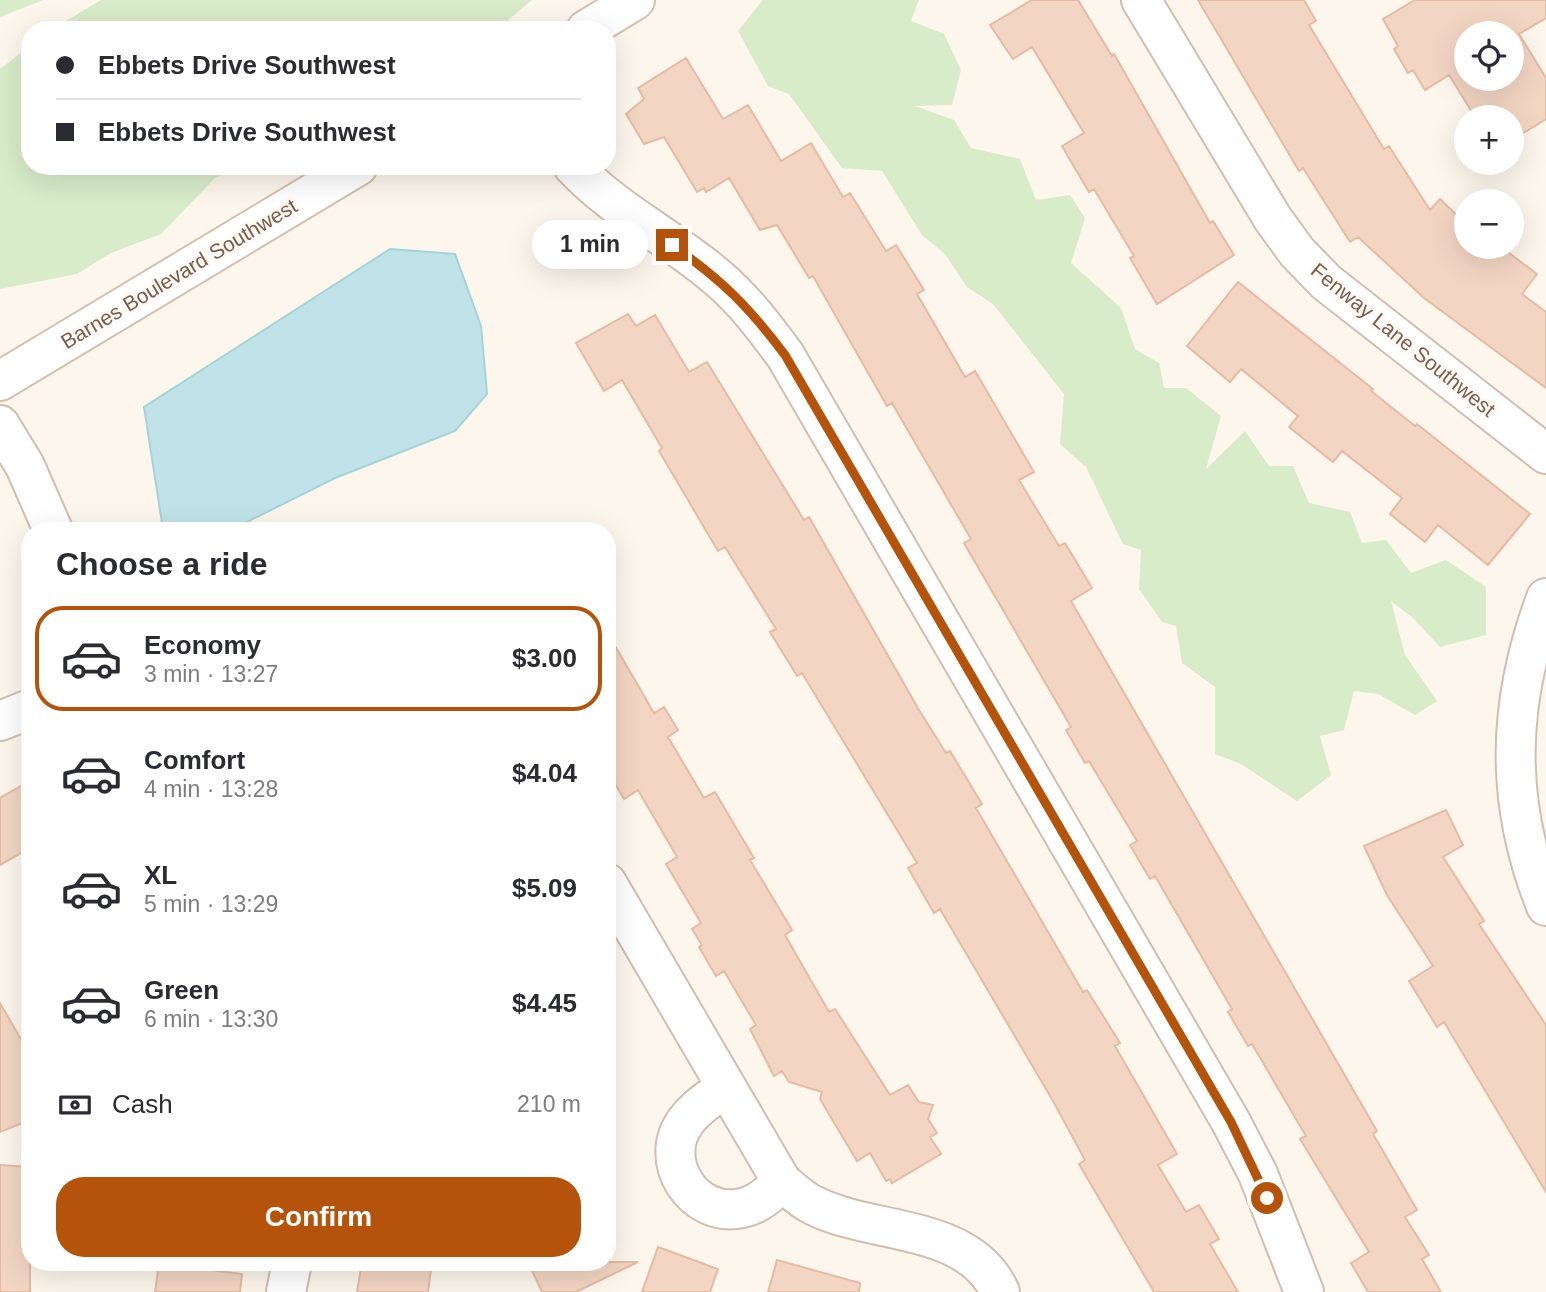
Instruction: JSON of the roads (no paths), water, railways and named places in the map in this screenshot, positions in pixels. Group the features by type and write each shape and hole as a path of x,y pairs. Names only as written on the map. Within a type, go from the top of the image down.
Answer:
{"street":[{"path":"601,21 635,0"},
{"name":"Fenway Lane Southwest","path":"1141,0 1273,219 1297,253 1326,282 1546,454"},
{"name":"Barnes Boulevard Southwest","path":"0,381 343,175"},
{"path":"582,175 604,198 718,277 753,312 785,355 1231,1122 1258,1174 1304,1292"},
{"path":"0,425 25,466 50,522"},
{"path":"1546,598 1530,640 1517,702 1514,753 1518,805 1526,844 1532,871 1546,906"},
{"path":"0,721 21,713"},
{"path":"616,898 782,1182 812,1205 851,1219 899,1229 947,1245 974,1259 996,1283 1000,1292"},
{"path":"726,1086 691,1115 677,1138 675,1153 682,1180 689,1190 707,1204 728,1210 756,1203 782,1182"},
{"path":"286,1292 290,1271"}],"water":[{"path":"390,249 455,254 481,326 487,394 455,431 335,478 247,522 162,522 144,407"}]}
